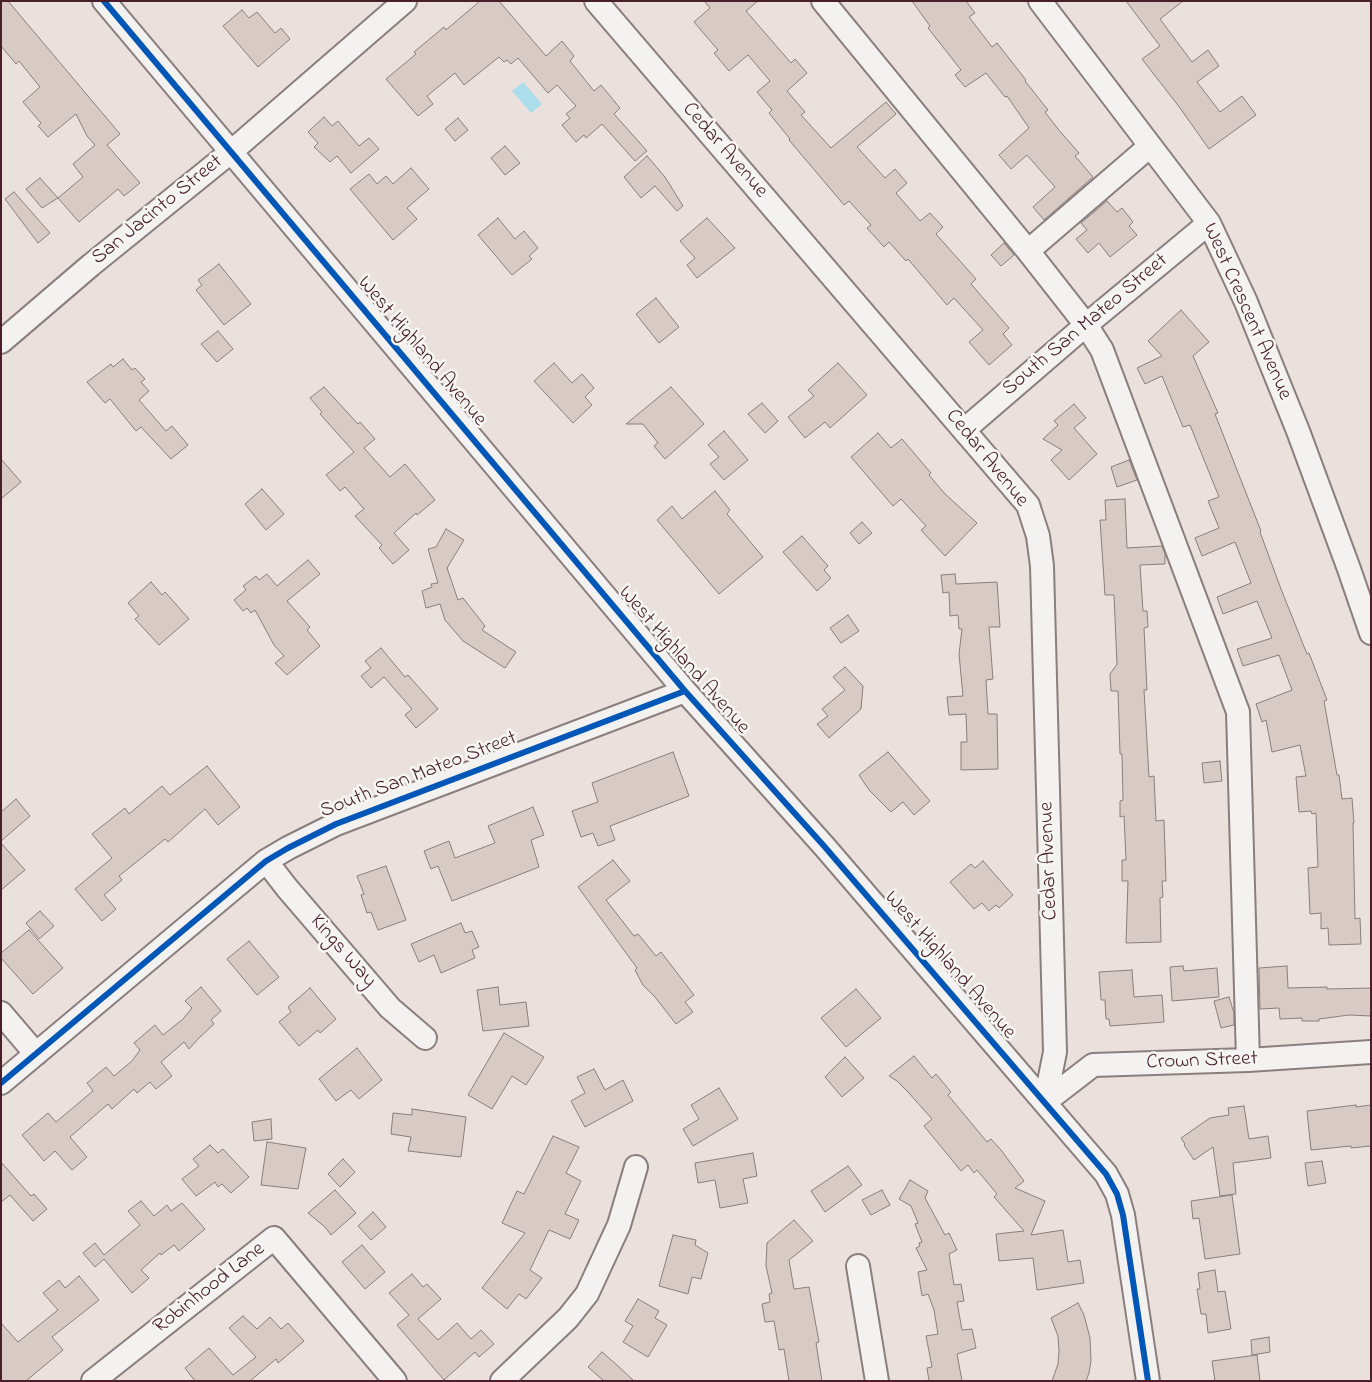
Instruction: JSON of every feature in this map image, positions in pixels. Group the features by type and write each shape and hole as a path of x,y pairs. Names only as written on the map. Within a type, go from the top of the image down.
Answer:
{"street":[{"name":"West Highland Avenue","path":"104,1 685,691 824,846 1106,1174 1117,1194 1123,1215 1148,1381"},
{"name":"San Jacinto Street","path":"1,342 91,265 232,151 405,1"},
{"name":"Cedar Avenue","path":"596,1 1028,504 1038,536 1042,566 1055,1052 1045,1102"},
{"path":"823,1 1028,251 1086,325 1102,350 1238,712 1248,1060"},
{"name":"West Crescent Avenue","path":"1040,1 1209,223 1246,302 1294,422 1371,633"},
{"path":"1028,251 1150,146"},
{"name":"South San Mateo Street","path":"964,430 1209,223"},
{"name":"South San Mateo Street","path":"1,1083 266,861 288,848 336,824 685,691"},
{"name":"Kings Way","path":"266,861 390,1008 425,1038"},
{"path":"1,1013 36,1054"},
{"name":"Crown Street","path":"1045,1102 1093,1065 1248,1060 1371,1052"},
{"path":"502,1381 568,1318 588,1294 619,1226 636,1167"},
{"name":"Robinhood Lane","path":"93,1381 274,1238 395,1381"},
{"path":"858,1266 877,1381"}],"water":[{"path":"523,82 542,104 531,113 512,91"}],"building":[{"path":"1,1 8,1 120,134 107,145 140,183 124,196 118,189 79,222 58,198 83,177 73,164 95,145 87,136 76,114 48,137 38,126 41,123 23,102 40,87 19,61 16,64 1,46"},
{"path":"480,1 499,1 546,56 562,41 574,56 570,61 594,91 601,85 620,108 614,114 647,151 635,161 602,124 586,138 584,135 576,142 562,125 570,118 566,114 576,106 557,85 548,93 518,58 511,64 507,60 504,62 499,57 464,85 455,73 427,96 433,104 418,116 386,79 444,27 446,30"},
{"path":"704,1 758,1 746,11 791,63 795,59 807,73 787,91 805,112 801,115 831,148 886,102 896,114 857,147 885,178 895,169 907,183 896,193 920,221 930,213 943,227 936,234 976,279 971,284 1009,328 1003,334 1012,345 989,365 969,342 983,330 954,298 947,305 908,259 906,261 889,242 884,247 867,228 871,225 849,201 844,205 789,140 769,113 772,110 757,92 770,81 748,55 729,71 714,53 718,50 694,22 710,8"},
{"path":"912,1 966,1 975,13 969,17 992,47 997,43 1048,110 1045,112 1079,153 1075,156 1093,177 1044,220 1033,207 1055,187 1027,155 1011,169 999,155 1029,128 1007,96 1005,97 986,73 965,87 955,75 961,70 928,28 930,26"},
{"path":"1126,1 1183,1 1160,19 1192,62 1208,50 1219,66 1197,82 1220,112 1242,96 1256,115 1209,149 1142,59 1160,46"},
{"path":"242,10 249,18 257,12 275,33 281,28 290,39 258,67 223,26"},
{"path":"324,117 332,126 338,121 359,146 369,138 379,149 351,173 337,156 330,162 314,147 318,143 308,132"},
{"path":"458,118 468,130 455,141 445,129"},
{"path":"505,146 520,163 505,175 491,158"},
{"path":"647,156 665,177 683,206 677,211 655,186 641,198 624,177"},
{"path":"411,168 429,189 407,208 417,219 393,240 350,189 369,174 377,184 386,176 393,184"},
{"path":"40,178 58,198 42,208 26,189"},
{"path":"14,192 50,233 38,243 5,199"},
{"path":"1107,201 1117,212 1122,208 1133,222 1129,226 1137,235 1110,257 1099,243 1088,253 1076,239 1087,230 1081,223"},
{"path":"498,218 515,239 524,231 538,248 529,256 532,259 512,275 478,235"},
{"path":"707,218 735,248 697,278 687,265 695,258 680,241"},
{"path":"1004,243 1014,255 1001,266 991,255"},
{"path":"219,264 251,304 224,325 196,290 202,285 198,280"},
{"path":"656,298 679,327 659,343 636,314"},
{"path":"1181,310 1209,342 1193,356 1218,413 1215,414 1261,531 1281,589 1327,700 1324,701 1342,799 1352,798 1355,919 1360,918 1361,944 1329,945 1328,928 1321,929 1321,913 1310,914 1308,868 1318,867 1316,813 1312,814 1311,811 1299,812 1296,777 1306,776 1300,745 1272,752 1266,720 1262,722 1256,704 1292,690 1279,655 1243,666 1237,649 1272,638 1257,601 1223,614 1217,597 1251,583 1235,542 1202,556 1195,538 1219,528 1208,501 1219,497 1190,425 1183,427 1162,376 1145,384 1137,368 1162,356 1148,341"},
{"path":"218,331 233,349 217,362 201,344"},
{"path":"123,359 132,370 135,368 145,379 141,382 149,391 139,400 166,431 172,426 188,445 171,459 141,427 136,431 110,399 105,403 87,382 111,364 113,367"},
{"path":"554,363 572,383 582,374 594,388 585,397 592,405 573,423 534,381"},
{"path":"838,363 867,395 830,428 825,422 805,438 788,417 814,396 808,390"},
{"path":"324,387 358,424 360,422 375,439 364,448 390,477 405,464 435,500 417,515 416,513 394,533 409,550 393,564 379,548 382,545 355,516 364,509 345,487 340,491 326,475 354,452 320,414 322,412 310,398"},
{"path":"671,387 704,424 665,459 654,446 658,443 643,424 626,424"},
{"path":"762,403 778,421 765,433 748,414"},
{"path":"1074,404 1086,418 1074,428 1097,454 1069,480 1051,460 1062,450 1043,439 1058,425 1054,421"},
{"path":"724,431 748,460 724,480 710,464 719,457 708,445"},
{"path":"878,433 891,448 902,439 931,473 929,475 945,494 977,523 945,556 921,530 926,526 901,499 893,506 851,457"},
{"path":"1,459 21,482 1,499"},
{"path":"1129,460 1137,480 1117,487 1111,467"},
{"path":"262,489 284,514 266,530 245,504"},
{"path":"715,491 730,510 727,514 763,557 719,594 657,520 672,506 682,519"},
{"path":"1125,499 1127,548 1162,546 1165,554 1165,564 1140,565 1143,611 1147,611 1148,627 1144,628 1147,690 1144,690 1149,777 1154,776 1156,821 1164,820 1166,881 1162,881 1163,897 1160,898 1161,942 1126,943 1128,881 1122,881 1122,860 1126,860 1124,816 1120,817 1120,801 1123,800 1122,754 1120,754 1118,691 1111,691 1110,674 1117,664 1114,595 1105,595 1100,520 1106,520 1105,500"},
{"path":"862,522 872,533 859,544 850,533"},
{"path":"446,529 464,540 447,568 458,600 463,598 485,626 482,630 516,652 505,668 463,641 445,620 440,604 426,608 422,591 432,587 431,584 438,583 428,549 436,547"},
{"path":"802,536 828,566 824,570 831,578 817,591 783,552"},
{"path":"308,560 320,574 287,601 310,627 307,630 320,646 287,675 275,663 284,656 274,645 255,610 251,613 247,608 243,611 234,600 246,590 243,586 256,576 259,580 267,574 277,586"},
{"path":"955,574 956,584 997,582 1000,627 989,627 993,679 986,680 988,714 997,714 998,769 961,770 961,742 967,742 966,714 949,715 947,697 963,696 959,654 962,629 959,629 958,615 950,616 949,592 943,593 941,575"},
{"path":"151,582 162,595 165,592 189,619 159,645 135,619 139,616 128,603"},
{"path":"848,615 859,631 841,643 830,628"},
{"path":"381,648 405,677 408,675 438,709 416,728 405,715 412,709 384,677 371,688 361,676 371,668 365,661"},
{"path":"845,667 863,686 861,709 829,738 817,724 828,716 822,709 845,690 833,677"},
{"path":"673,752 689,796 610,826 615,840 598,846 593,833 581,837 572,811 598,802 592,783"},
{"path":"888,752 930,801 914,815 903,802 891,812 869,790 859,775"},
{"path":"1220,761 1222,781 1204,783 1202,763"},
{"path":"207,766 240,807 218,825 205,809 168,842 165,839 119,876 122,880 104,895 116,909 102,921 75,889 112,858 92,834 125,808 129,814 162,786 170,795"},
{"path":"16,799 30,816 1,841 1,812"},
{"path":"533,807 544,835 531,840 539,867 452,901 438,866 431,869 424,851 449,841 455,858 495,843 488,826"},
{"path":"1,843 25,870 1,890"},
{"path":"613,860 630,881 606,900 634,936 638,934 656,956 661,952 694,995 685,1002 693,1012 676,1024 643,985 635,970 637,968 578,887"},
{"path":"983,861 1013,895 999,908 996,905 989,911 982,903 974,909 950,882 971,864 975,868"},
{"path":"386,866 406,920 378,930 371,912 367,913 361,895 364,894 357,876"},
{"path":"40,911 54,926 39,939 26,923"},
{"path":"461,923 465,933 472,931 479,947 472,950 475,958 441,973 434,955 419,962 411,944"},
{"path":"29,930 63,968 33,994 1,958 1,953"},
{"path":"249,941 279,977 257,995 227,959"},
{"path":"1183,966 1184,971 1217,968 1219,997 1172,1001 1170,967"},
{"path":"1287,966 1288,988 1371,988 1371,1016 1349,1015 1319,1019 1319,1021 1302,1021 1302,1018 1280,1019 1279,1008 1260,1009 1259,968"},
{"path":"1132,970 1134,997 1162,995 1164,1022 1110,1026 1109,1019 1106,1019 1105,1000 1101,1000 1099,972"},
{"path":"201,987 221,1011 211,1020 214,1024 189,1049 184,1042 161,1062 172,1076 156,1089 150,1082 137,1093 134,1089 112,1109 108,1104 70,1137 87,1157 72,1170 55,1151 44,1161 22,1135 48,1113 56,1122 93,1091 87,1083 106,1067 114,1076 132,1061 140,1050 134,1043 155,1025 163,1035 183,1019 192,1008 185,1001"},
{"path":"498,987 500,1005 526,1002 529,1026 483,1031 477,990"},
{"path":"310,988 336,1019 320,1033 318,1030 299,1046 279,1022 291,1012 288,1007"},
{"path":"856,989 881,1018 846,1047 821,1018"},
{"path":"1229,997 1234,1013 1234,1025 1221,1028 1214,1001"},
{"path":"504,1033 544,1057 526,1085 512,1076 492,1109 468,1095"},
{"path":"357,1048 382,1080 359,1099 351,1090 336,1101 319,1079"},
{"path":"914,1056 932,1078 936,1074 951,1092 948,1095 987,1142 991,1139 1001,1150 1024,1181 1015,1188 1045,1201 1031,1235 1063,1230 1068,1262 1080,1260 1084,1283 1037,1290 1033,1258 999,1261 996,1234 1024,1231 994,1197 997,1194 977,1170 974,1173 968,1165 961,1171 924,1126 932,1119 897,1081 889,1076"},
{"path":"845,1057 864,1078 842,1097 825,1077"},
{"path":"594,1069 605,1090 623,1080 633,1101 585,1127 571,1101 585,1093 577,1077"},
{"path":"719,1088 738,1119 693,1146 683,1129 699,1119 691,1105"},
{"path":"1356,1105 1356,1107 1371,1105 1371,1146 1311,1150 1307,1111"},
{"path":"1244,1106 1249,1139 1268,1136 1271,1158 1233,1163 1236,1194 1220,1196 1213,1147 1194,1160 1181,1138 1210,1118 1229,1115 1228,1108"},
{"path":"412,1109 466,1117 461,1157 408,1151 411,1137 391,1134 393,1113 412,1115"},
{"path":"271,1119 272,1139 254,1141 252,1122"},
{"path":"553,1136 579,1147 566,1173 581,1181 565,1214 579,1220 570,1239 549,1230 530,1270 542,1278 526,1299 519,1294 507,1309 482,1288 525,1233 502,1223 517,1191 524,1194"},
{"path":"267,1142 306,1148 298,1189 261,1185"},
{"path":"210,1145 218,1153 223,1149 249,1177 231,1193 222,1184 218,1187 215,1182 196,1196 182,1179 199,1166 193,1159"},
{"path":"753,1153 757,1176 743,1179 748,1203 720,1208 715,1180 698,1183 695,1163"},
{"path":"343,1159 355,1172 340,1187 328,1174"},
{"path":"1322,1161 1326,1183 1308,1186 1305,1163"},
{"path":"1,1162 31,1196 34,1194 47,1209 33,1221 10,1195 1,1202"},
{"path":"848,1166 862,1185 825,1212 811,1191"},
{"path":"910,1180 928,1191 925,1198 945,1235 949,1233 957,1250 949,1254 954,1285 961,1284 964,1301 957,1302 962,1330 972,1329 976,1348 957,1354 962,1381 929,1381 927,1368 932,1367 926,1336 938,1334 934,1310 928,1294 922,1296 918,1272 927,1270 916,1248 922,1242 915,1224 918,1223 911,1206 899,1199"},
{"path":"335,1190 356,1213 331,1235 325,1227 308,1213"},
{"path":"882,1190 890,1205 871,1215 862,1200"},
{"path":"1232,1195 1240,1254 1205,1259 1199,1218 1193,1219 1191,1201"},
{"path":"141,1201 154,1216 167,1205 171,1211 182,1203 205,1229 179,1251 174,1245 161,1255 160,1253 141,1270 149,1278 132,1293 104,1259 95,1267 83,1253 95,1243 104,1255 140,1225 128,1211"},
{"path":"373,1212 386,1227 371,1240 358,1226"},
{"path":"794,1220 813,1241 789,1260 794,1289 809,1287 819,1342 816,1343 822,1381 789,1381 784,1349 779,1350 774,1321 765,1322 762,1304 770,1302 769,1294 772,1293 766,1266 767,1243"},
{"path":"673,1235 696,1240 695,1245 708,1253 701,1279 692,1277 688,1294 659,1286"},
{"path":"362,1245 385,1272 365,1289 342,1262"},
{"path":"1215,1270 1218,1292 1225,1291 1231,1329 1208,1333 1206,1314 1201,1314 1197,1289 1200,1289 1198,1273"},
{"path":"412,1274 423,1287 427,1284 441,1299 418,1319 438,1340 457,1323 471,1339 481,1330 494,1344 479,1357 475,1352 444,1380 397,1325 409,1315 389,1293"},
{"path":"79,1276 99,1300 52,1337 63,1350 26,1381 1,1381 1,1323 18,1342 58,1310 43,1293 59,1280 65,1288"},
{"path":"638,1299 659,1311 655,1318 667,1325 648,1357 623,1342 633,1326 625,1321"},
{"path":"1078,1303 1084,1315 1090,1338 1091,1361 1089,1373 1086,1381 1052,1381 1058,1364 1059,1351 1058,1336 1051,1318"},
{"path":"243,1316 257,1329 270,1317 281,1329 288,1323 304,1341 278,1363 276,1359 250,1381 195,1381 185,1368 209,1348 233,1375 256,1357 229,1328"},
{"path":"1269,1337 1270,1352 1252,1355 1251,1340"},
{"path":"602,1352 634,1381 604,1381 588,1367"},
{"path":"1257,1355 1260,1381 1215,1381 1212,1361"}],"cycle path":[{"path":"104,1 685,691 824,846 1106,1174 1117,1194 1123,1215 1148,1381"},
{"path":"1,1083 266,861 288,848 336,824 685,691"}]}
